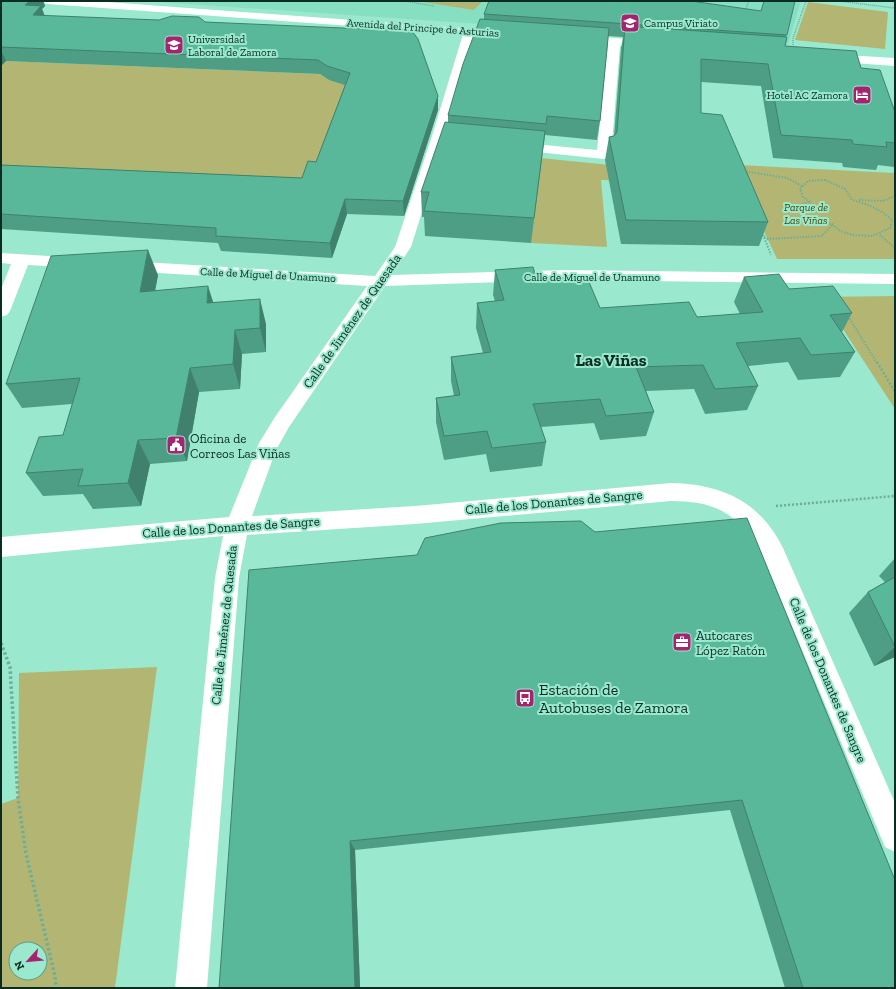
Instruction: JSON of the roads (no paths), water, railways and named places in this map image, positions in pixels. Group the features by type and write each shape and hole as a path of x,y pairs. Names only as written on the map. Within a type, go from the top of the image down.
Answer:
{"street":[{"name":"Avenida del Príncipe de Asturias","path":"47,1 495,33"},
{"name":"Calle de Jiménez de Quesada","path":"191,988 227,578 237,525 255,476 274,436 398,255 406,240 470,31"},
{"path":"567,38 668,46"},
{"path":"501,145 604,154 614,42"},
{"path":"813,57 895,62"},
{"path":"438,139 454,140"},
{"name":"Calle de Miguel de Unamuno","path":"1,258 380,281 565,275 895,279"},
{"path":"1,311 21,260"},
{"name":"Calle de los Donantes de Sangre","path":"1,547 237,525 415,515 684,491 713,496 739,509 758,527 771,548 895,837"}],"place":[{"name":"Campus Viriato","path":"630,23"},
{"name":"Universidad Laboral de Zamora","path":"174,45"},
{"name":"Hotel AC Zamora","path":"862,95"},
{"name":"Oficina de Correos Las Viñas","path":"176,445"},
{"name":"Autocares López Ratón","path":"682,642"},
{"name":"Estación de Autobuses de Zamora","path":"525,698"}],"district":[{"name":"Las Viñas","path":"611,360"}],"park label":[{"name":"Parque de Las Viñas","path":"806,213"}]}
